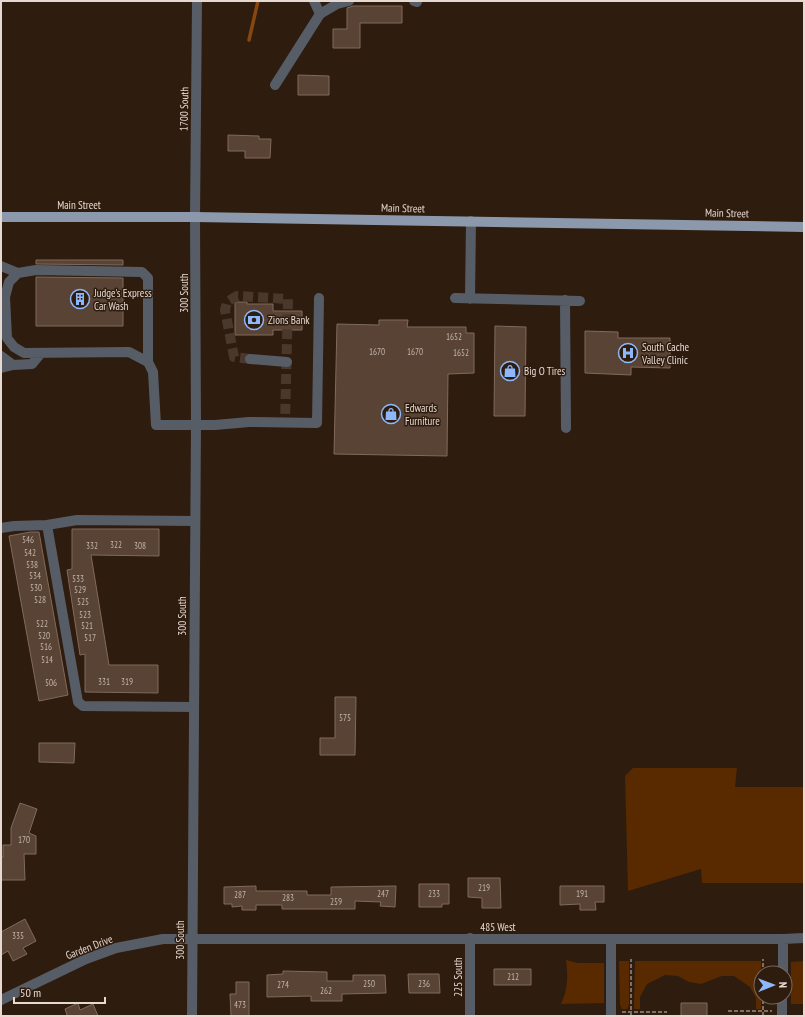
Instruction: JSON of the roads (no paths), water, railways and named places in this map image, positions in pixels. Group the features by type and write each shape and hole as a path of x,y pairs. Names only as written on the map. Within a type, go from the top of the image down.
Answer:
{"main road":[{"name":"Main Street","path":"1,217 195,217 804,227"}],"street":[{"name":"1700 South","path":"195,217 197,1"},
{"path":"314,1 320,14"},
{"path":"275,85 320,14 337,4 349,1"},
{"name":"300 South","path":"192,1016 196,424 195,217"},
{"path":"470,299 471,221"},
{"path":"1,266 18,273 36,270 142,272 148,278 148,362 154,372 156,425 250,422 317,423 319,298"},
{"path":"18,273 9,282 6,296 7,338 14,347 24,353 129,352 148,362"},
{"path":"456,298 580,300"},
{"path":"565,300 566,428"},
{"path":"1,368 12,365 32,364 41,353"},
{"path":"1,356 12,365"},
{"path":"250,359 286,362"},
{"path":"1,528 14,526 47,526 77,520 195,521"},
{"path":"47,526 78,702 83,706 193,708"},
{"name":"485 West","path":"192,938 804,938"},
{"name":"Garden Drive","path":"1,1000 86,959 116,948 163,939 192,938"},
{"name":"225 South","path":"470,938 470,1016"},
{"path":"611,939 615,1014"},
{"path":"783,939 783,965"}],"waterway":[{"path":"249,40 258,1"}],"tunnel":[{"path":"250,359 234,357 225,310 227,302 237,296 288,299 285,423"}],"place":[{"name":"Judge's Express Car Wash","path":"80,299"},
{"name":"Zions Bank","path":"254,320"},
{"name":"South Cache Valley Clinic","path":"628,353"},
{"name":"Big O Tires","path":"510,371"},
{"name":"Edwards Furniture","path":"391,414"}]}
